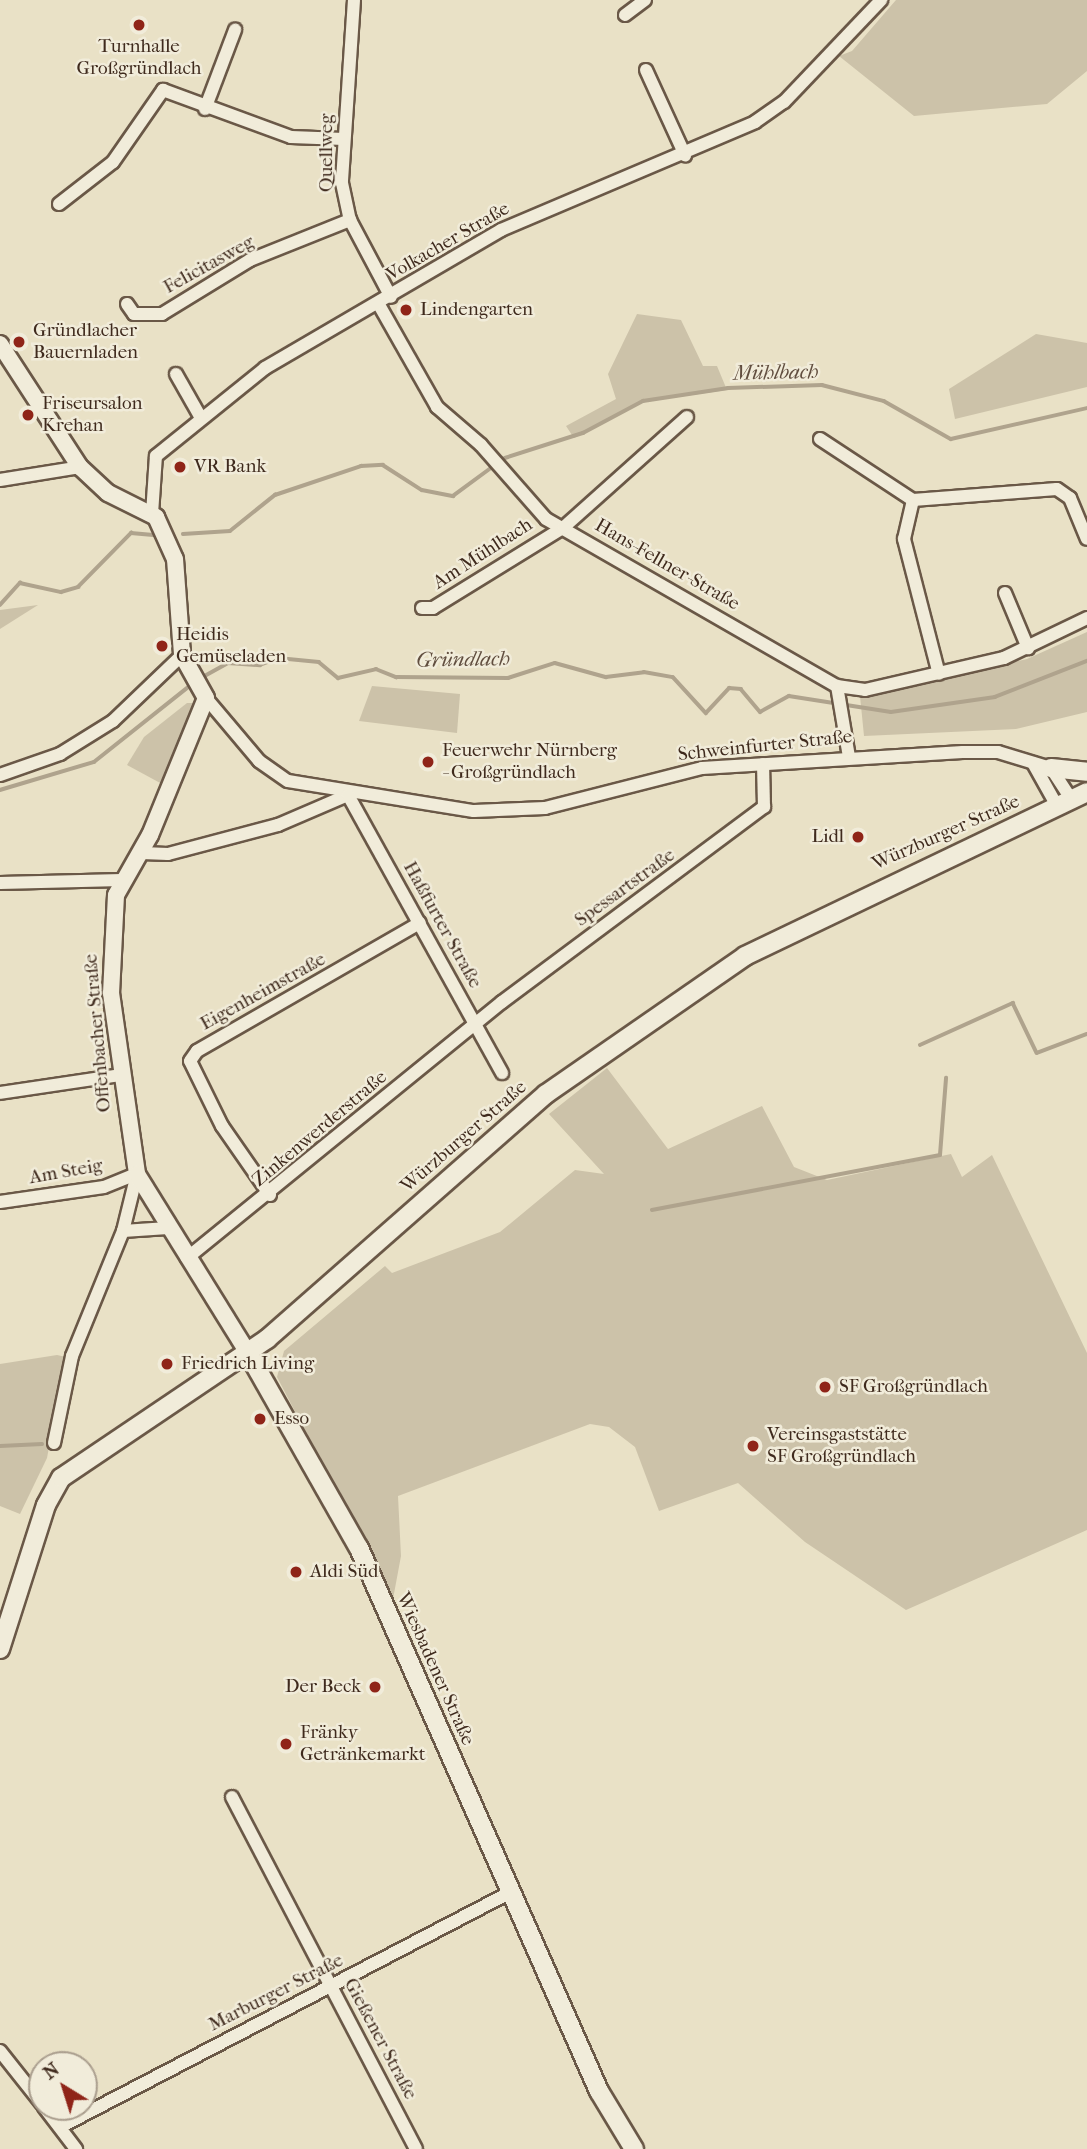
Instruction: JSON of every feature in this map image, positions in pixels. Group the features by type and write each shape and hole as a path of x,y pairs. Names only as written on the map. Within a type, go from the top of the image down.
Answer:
{"main road":[{"path":"1051,768 1087,772"},
{"name":"Würzburger Straße","path":"0,1648 42,1516 61,1478 248,1353 531,1106 647,1018 807,922 1072,799"},
{"name":"Wiesbadener Straße","path":"248,1353 359,1548 598,2091 634,2149"}],"street":[{"name":"Quellweg","path":"354,0 342,183 351,220 390,297"},
{"path":"625,15 645,0"},
{"name":"Volkacher Straße","path":"152,514 153,462 201,418 289,352 390,297 501,230 685,155 784,102 881,0"},
{"path":"205,109 235,30"},
{"path":"646,70 685,155"},
{"path":"59,204 113,162 163,90 205,109 291,137 344,139"},
{"name":"Felicitasweg","path":"127,304 134,314 162,314 250,260 351,220"},
{"name":"Hans-Fellner-Straße","path":"378,303 437,407 481,445 524,500 564,527 837,691 865,690 939,674 1028,648 1087,618"},
{"path":"0,344 80,467 108,493 152,514 166,531 179,575 184,660 204,695"},
{"path":"176,374 201,418"},
{"name":"Am Mühlbach","path":"422,608 433,608 564,527 687,417"},
{"path":"820,439 914,500 1057,489 1070,498 1087,539"},
{"path":"0,480 80,467"},
{"path":"914,500 904,539 939,674"},
{"path":"1005,593 1028,648"},
{"path":"0,775 60,754 113,721 184,660"},
{"path":"837,691 849,757"},
{"name":"Schweinfurter Straße","path":"204,695 273,773 324,792 518,812 684,771 763,764 849,757 998,752 1051,768"},
{"name":"Offenbacher Straße","path":"54,1443 72,1356 123,1231 140,1181 121,1075 110,961 112,909 122,880 142,853 204,695"},
{"path":"1033,763 1072,799"},
{"name":"Spessartstraße","path":"474,1025 764,807 763,764"},
{"path":"1051,768 1072,799"},
{"path":"324,792 327,807"},
{"path":"142,853 168,854 327,807 348,794"},
{"name":"Haßfurter Straße","path":"348,794 502,1073"},
{"path":"0,883 122,880"},
{"name":"Eigenheimstraße","path":"270,1195 222,1126 191,1061 197,1051 420,923"},
{"name":"Zinkenwerderstraße","path":"187,1258 270,1195 474,1025"},
{"path":"0,1093 121,1075"},
{"name":"Wiesbadener Straße","path":"140,1181 248,1353"},
{"name":"Am Steig","path":"0,1202 140,1181"},
{"path":"123,1231 168,1228"},
{"name":"Gießener Straße","path":"232,1797 416,2149"},
{"name":"Marburger Straße","path":"60,2127 509,1893"},
{"path":"0,2051 28,2087"},
{"path":"55,2121 76,2149"}],"shaded area":[{"path":"896,0 1087,0 1087,71 1047,104 914,116 839,56 852,51"},
{"path":"637,314 681,320 703,366 717,366 727,390 643,402 574,438 566,426 616,399 608,374"},
{"path":"1036,334 1087,343 1087,387 955,419 949,389"},
{"path":"38,605 0,629 0,610"},
{"path":"1087,632 1087,712 1016,729 864,736 860,696 1027,659"},
{"path":"372,686 460,694 457,733 359,721"},
{"path":"187,703 196,703 162,784 127,765 144,737"},
{"path":"607,1068 668,1149 762,1106 794,1167 827,1180 951,1154 962,1177 992,1155 1087,1353 1087,1530 906,1610 805,1542 738,1483 659,1511 635,1447 609,1427 590,1424 398,1496 401,1556 393,1599 277,1377 284,1351 385,1266 392,1273 500,1232 575,1170 604,1174 549,1114"},
{"path":"57,1355 66,1357 47,1458 20,1514 0,1506 0,1364"}],"waterway":[{"name":"Mühlbach","path":"505,458 583,433 643,401 728,388 822,385 884,401 951,439 1087,408"},
{"name":"Mühlbach","path":"183,534 230,531 275,495 361,466 383,465 422,490 453,496 491,468"},
{"name":"Mühlbach","path":"0,605 20,583 61,592 78,587 131,533 156,535"},
{"name":"Gründlach","path":"201,678 228,663 260,665 278,658 319,662 338,678 376,669 396,677 508,678 555,663 606,677 644,672 673,677 706,713 729,688 741,689 760,712 789,696 891,712 995,697 1087,661"},
{"name":"Gründlach","path":"0,790 94,762 192,684"},
{"path":"920,1045 1013,1003 1037,1053 1087,1034"},
{"path":"652,1210 940,1155 946,1078"},
{"path":"0,1446 42,1444"}],"place":[{"name":"Turnhalle Großgründlach","path":"139,25"},
{"name":"Lindengarten","path":"406,310"},
{"name":"Gründlacher Bauernladen","path":"19,342"},
{"name":"Friseursalon Krehan","path":"28,415"},
{"name":"VR Bank","path":"180,467"},
{"name":"Heidis Gemüseladen","path":"162,646"},
{"name":"Feuerwehr Nürnberg - Großgründlach","path":"428,762"},
{"name":"Lidl","path":"858,837"},
{"name":"Friedrich Living","path":"167,1364"},
{"name":"SF Großgründlach","path":"825,1387"},
{"name":"Esso","path":"260,1419"},
{"name":"Vereinsgaststätte SF Großgründlach","path":"753,1446"},
{"name":"Aldi Süd","path":"296,1572"},
{"name":"Der Beck","path":"375,1687"},
{"name":"Fränky Getränkemarkt","path":"286,1744"}]}
